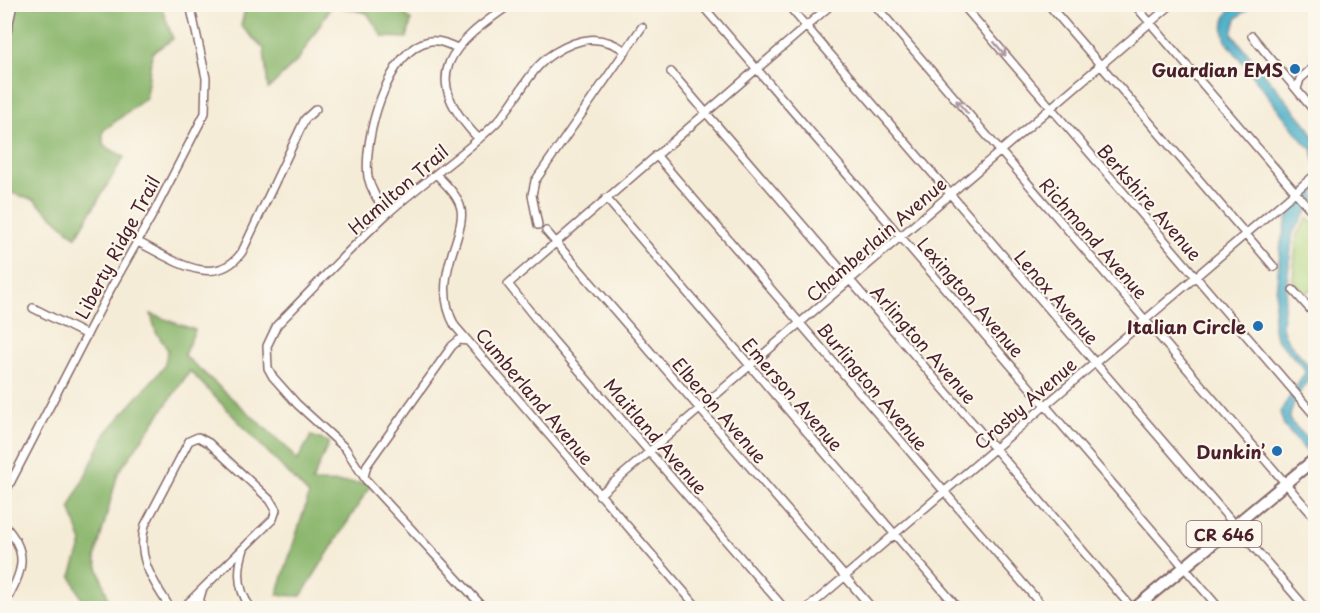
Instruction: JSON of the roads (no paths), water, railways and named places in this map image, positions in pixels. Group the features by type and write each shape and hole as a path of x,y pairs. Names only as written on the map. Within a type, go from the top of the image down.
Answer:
{"main road":[{"name":"CR 646","path":"1134,609 1314,459"}],"street":[{"path":"8,32 13,4"},
{"path":"479,139 459,117 449,94 447,73 457,48 470,33 511,4"},
{"name":"Lexington Avenue","path":"701,4 1219,609"},
{"name":"Lenox Avenue","path":"786,4 1306,609"},
{"path":"556,242 832,4"},
{"name":"Richmond Avenue","path":"874,4 1316,519"},
{"name":"Berkshire Avenue","path":"962,4 1316,417"},
{"path":"1048,4 1274,267"},
{"path":"1134,4 1316,216"},
{"name":"Chamberlain Avenue","path":"599,495 1172,4"},
{"name":"Liberty Ridge Trail","path":"4,495 136,241 154,212 206,113 207,88 192,6"},
{"path":"538,225 532,201 536,181 642,27"},
{"path":"1252,36 1316,113"},
{"name":"Hamilton Trail","path":"484,609 364,477 345,448 333,439 273,377 268,368 267,346 277,325 387,214 437,175 503,115 533,73 552,54 597,38 612,42 626,51"},
{"path":"387,214 374,193 368,174 370,131 377,104 386,86 414,48 433,41 457,48"},
{"path":"1297,89 1300,79 1316,65"},
{"name":"Arlington Avenue","path":"671,72 1134,609"},
{"path":"136,241 202,272 229,266 242,252 305,119 316,109"},
{"name":"Burlington Avenue","path":"656,155 1044,609"},
{"name":"Crosby Avenue","path":"808,609 1316,174"},
{"name":"Cumberland Avenue","path":"437,175 454,194 461,208 460,224 446,279 445,296 452,319 468,341 698,609"},
{"name":"Emerson Avenue","path":"606,198 958,609"},
{"name":"Elberon Avenue","path":"546,231 872,609"},
{"name":"Maitland Avenue","path":"556,242 509,282 510,288 784,609"},
{"path":"1293,290 1316,316"},
{"path":"33,308 87,335"},
{"path":"364,477 367,465 452,346 459,340 468,341"},
{"path":"170,609 144,564 141,539 189,441 198,437 205,440 267,497 275,506 275,515 183,609"},
{"path":"4,525 18,544 22,566 4,605"},
{"path":"245,547 239,575 241,588 251,609"},
{"path":"197,609 202,590"}],"water":[{"path":"1234,5 1252,5 1236,19 1232,34 1309,128 1315,139 1315,162 1312,148 1305,144 1226,41 1224,22"},
{"path":"1315,185 1315,200 1293,232 1282,325 1291,344 1314,373 1292,408 1290,421 1315,446 1315,461 1284,426 1280,412 1305,373 1303,367 1276,339 1273,324 1281,243 1288,215"}],"place":[{"name":"Guardian EMS","path":"1295,69"},
{"name":"Italian Circle","path":"1258,326"},
{"name":"Dunkin’","path":"1277,451"}]}
